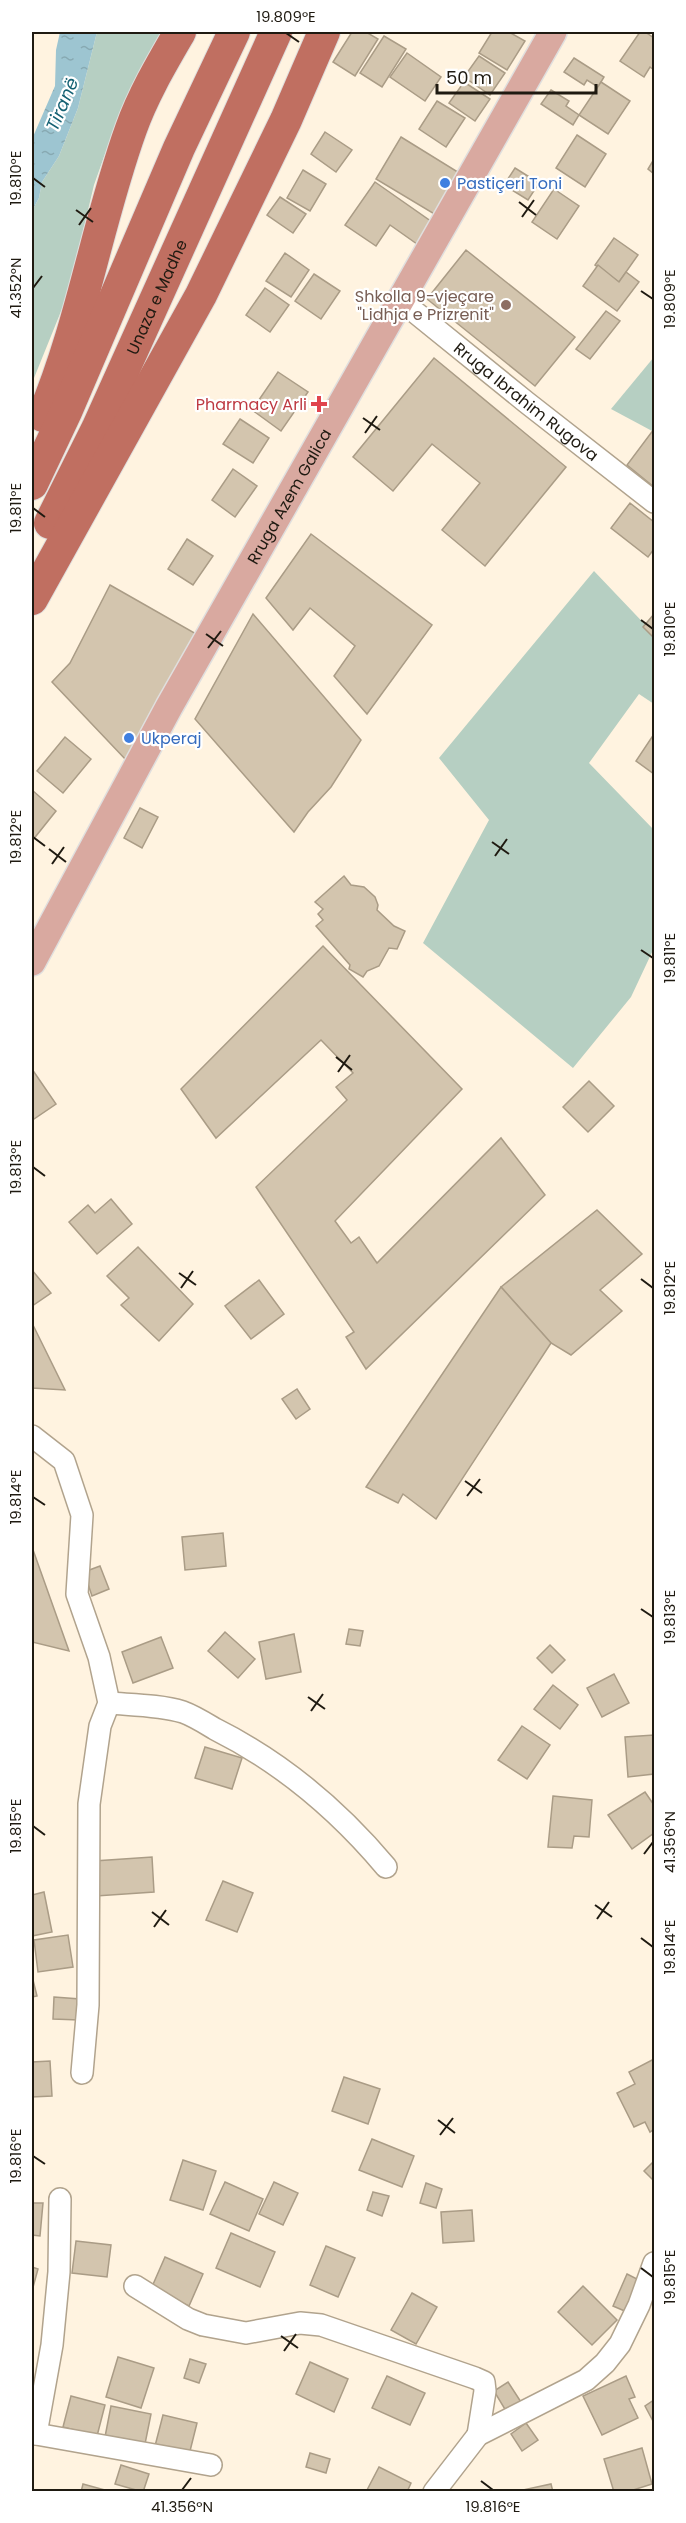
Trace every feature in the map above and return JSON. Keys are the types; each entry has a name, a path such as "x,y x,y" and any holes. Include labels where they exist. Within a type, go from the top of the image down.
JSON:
{"highway":[{"path":"32,442 50,400 76,319 105,209 131,127 143,98 180,32"},
{"path":"32,484 66,412 179,148 234,32"},
{"name":"Unaza e Madhe","path":"32,559 97,429 276,32"},
{"path":"32,599 201,295 286,120 324,32"}],"main road":[{"name":"Rruga Azem Galica","path":"32,962 169,707 553,32"}],"street":[{"name":"Rruga Ibrahim Rugova","path":"400,300 654,502"},
{"path":"32,1436 64,1461 82,1515 76,1594 99,1656 109,1703 100,1726 89,1804 88,2005 82,2073"},
{"path":"109,1703 146,1705 183,1712 238,1740 287,1772 338,1815 386,1867"},
{"path":"60,2199 59,2272 52,2345 34,2433 211,2465"},
{"path":"434,2492 478,2435 586,2380 605,2363 620,2344 653,2276"},
{"path":"135,2286 188,2319 203,2325 246,2333 300,2323 321,2325 475,2378 484,2382 485,2391 478,2435"}],"green space":[{"path":"97,32 162,32 117,120 94,185 68,294 32,383 32,211 39,198 42,182 59,156 78,108"},
{"path":"654,357 654,432 611,409"},
{"path":"594,571 654,634 654,704 639,694 589,763 654,830 654,948 631,997 573,1068 423,943 489,820 439,758"}],"water":[{"name":"Tiranë","path":"60,32 97,32 78,108 59,156 42,182 39,198 32,211 32,139 55,86 56,50"}],"building":[{"path":"352,32 366,32 378,39 355,76 333,62"},
{"path":"492,32 509,32 525,41 507,70 479,53"},
{"path":"640,32 645,32 654,38 654,70 650,67 644,77 620,61"},
{"path":"384,36 406,49 382,87 360,73"},
{"path":"407,53 441,77 425,101 390,77"},
{"path":"479,56 505,73 490,95 464,77"},
{"path":"574,58 604,77 598,87 587,80 584,85 564,72"},
{"path":"464,82 490,99 475,121 449,103"},
{"path":"601,82 630,101 608,134 579,115"},
{"path":"551,90 569,101 566,106 579,115 573,125 541,104"},
{"path":"437,101 465,118 446,147 419,129"},
{"path":"325,132 352,150 336,172 311,154"},
{"path":"577,135 606,154 585,187 556,168"},
{"path":"401,137 461,174 436,215 376,179"},
{"path":"654,159 654,174 648,169"},
{"path":"515,168 539,183 528,200 504,185"},
{"path":"303,170 326,184 310,211 287,198"},
{"path":"375,182 432,222 417,244 390,225 376,246 345,225"},
{"path":"554,189 579,206 557,239 532,222"},
{"path":"280,197 306,214 293,233 267,215"},
{"path":"614,238 638,255 619,282 595,265"},
{"path":"466,250 575,337 535,386 427,299"},
{"path":"285,253 309,270 291,297 266,281"},
{"path":"598,265 619,282 626,272 639,282 617,311 583,286"},
{"path":"314,274 340,291 321,319 295,301"},
{"path":"265,288 289,305 270,332 246,315"},
{"path":"606,311 620,321 590,359 576,349"},
{"path":"434,358 566,467 485,566 442,530 480,483 432,444 393,491 353,457"},
{"path":"278,372 308,392 281,431 252,410"},
{"path":"240,419 269,438 253,463 223,444"},
{"path":"654,429 654,487 627,465"},
{"path":"233,469 257,486 235,517 212,500"},
{"path":"630,503 654,522 654,549 648,557 611,528"},
{"path":"311,534 432,625 367,714 334,676 355,646 310,608 293,630 266,598"},
{"path":"187,539 213,556 193,585 168,569"},
{"path":"110,585 198,635 127,761 52,682 70,663"},
{"path":"253,614 361,740 331,787 308,812 294,832 195,719"},
{"path":"654,614 654,638 643,627"},
{"path":"654,734 654,774 636,761"},
{"path":"65,737 91,759 63,793 37,771"},
{"path":"32,790 56,811 32,841"},
{"path":"140,808 158,817 142,848 124,838"},
{"path":"344,876 351,885 364,887 375,897 377,910 394,926 405,931 397,949 389,948 379,966 367,971 363,977 349,969 350,965 316,926 323,920 318,914 323,909 315,902"},
{"path":"323,946 462,1089 335,1221 351,1243 359,1237 377,1263 501,1138 545,1195 366,1369 346,1337 354,1332 256,1187 347,1100 336,1087 353,1073 321,1040 216,1138 181,1089"},
{"path":"34,1072 56,1104 34,1119 32,1116 32,1073"},
{"path":"589,1081 614,1106 588,1132 563,1107"},
{"path":"111,1199 132,1224 97,1254 69,1222 88,1205 95,1213"},
{"path":"597,1210 642,1254 600,1290 622,1311 571,1355 551,1343 501,1287"},
{"path":"138,1247 193,1304 159,1341 121,1305 129,1298 107,1276"},
{"path":"32,1270 51,1293 32,1306"},
{"path":"259,1280 284,1314 251,1339 225,1306"},
{"path":"501,1287 551,1343 436,1519 403,1494 398,1503 366,1487"},
{"path":"32,1323 65,1390 32,1388"},
{"path":"297,1389 310,1409 296,1419 282,1399"},
{"path":"223,1533 226,1566 185,1570 182,1537"},
{"path":"32,1547 69,1651 32,1642"},
{"path":"100,1566 109,1589 92,1596 84,1572"},
{"path":"349,1629 363,1631 360,1646 346,1644"},
{"path":"225,1632 255,1659 238,1678 208,1651"},
{"path":"294,1634 301,1672 266,1679 259,1642"},
{"path":"161,1637 173,1668 133,1683 122,1652"},
{"path":"550,1645 565,1660 552,1673 537,1658"},
{"path":"614,1674 629,1703 602,1717 587,1688"},
{"path":"553,1685 578,1705 560,1729 534,1709"},
{"path":"522,1726 550,1745 527,1779 498,1760"},
{"path":"654,1735 654,1774 628,1777 625,1737"},
{"path":"205,1747 242,1758 232,1789 195,1778"},
{"path":"645,1792 654,1805 654,1833 632,1849 608,1815"},
{"path":"553,1796 592,1800 589,1837 574,1836 572,1848 548,1847"},
{"path":"152,1857 154,1892 96,1896 94,1861"},
{"path":"223,1881 253,1893 237,1932 206,1920"},
{"path":"44,1892 52,1932 32,1936 32,1895"},
{"path":"68,1935 73,1967 38,1972 34,1940"},
{"path":"32,1976 37,1996 32,1997"},
{"path":"54,1997 80,1999 79,2020 53,2019"},
{"path":"654,2059 654,2129 650,2132 645,2122 634,2127 617,2093 635,2084 629,2072"},
{"path":"50,2061 52,2096 32,2097 32,2062"},
{"path":"344,2077 380,2089 368,2124 332,2111"},
{"path":"372,2139 414,2156 402,2187 359,2170"},
{"path":"183,2160 216,2171 203,2210 170,2200"},
{"path":"654,2161 654,2181 644,2171"},
{"path":"225,2182 263,2199 249,2231 210,2214"},
{"path":"274,2182 298,2193 283,2225 259,2214"},
{"path":"426,2183 442,2189 436,2208 420,2203"},
{"path":"373,2192 389,2196 382,2216 367,2210"},
{"path":"32,2203 43,2203 40,2236 32,2235"},
{"path":"472,2210 474,2241 443,2243 441,2212"},
{"path":"231,2233 275,2252 260,2287 216,2268"},
{"path":"76,2241 111,2245 107,2277 72,2273"},
{"path":"326,2246 355,2258 338,2297 310,2285"},
{"path":"165,2257 203,2274 189,2306 151,2289"},
{"path":"32,2267 38,2269 32,2291"},
{"path":"627,2274 641,2281 627,2312 613,2306"},
{"path":"583,2286 617,2320 592,2345 558,2312"},
{"path":"412,2293 437,2307 416,2344 391,2330"},
{"path":"118,2357 154,2368 141,2408 106,2397"},
{"path":"190,2359 206,2364 199,2383 184,2378"},
{"path":"310,2362 348,2379 334,2412 296,2394"},
{"path":"387,2376 425,2393 410,2425 372,2408"},
{"path":"626,2376 635,2397 629,2399 638,2418 602,2435 583,2396"},
{"path":"508,2382 521,2402 506,2411 494,2391"},
{"path":"71,2396 105,2405 97,2436 63,2427"},
{"path":"654,2400 654,2423 645,2406"},
{"path":"111,2406 151,2414 144,2449 104,2442"},
{"path":"163,2415 197,2423 189,2455 155,2446"},
{"path":"526,2423 538,2440 522,2451 511,2434"},
{"path":"642,2448 652,2484 627,2492 614,2492 604,2459"},
{"path":"310,2453 330,2459 326,2473 306,2467"},
{"path":"121,2465 149,2474 143,2492 115,2484"},
{"path":"379,2467 411,2483 407,2492 366,2492"},
{"path":"83,2484 112,2492 81,2492"},
{"path":"551,2484 553,2492 518,2492 518,2491"}],"place":[{"name":"Pastiçeri Toni","path":"445,183"},
{"name":"Shkolla 9-vjeçare \"Lidhja e Prizrenit\"","path":"506,305"},
{"name":"Pharmacy Arli","path":"319,404"},
{"name":"Ukperaj","path":"129,738"}]}
